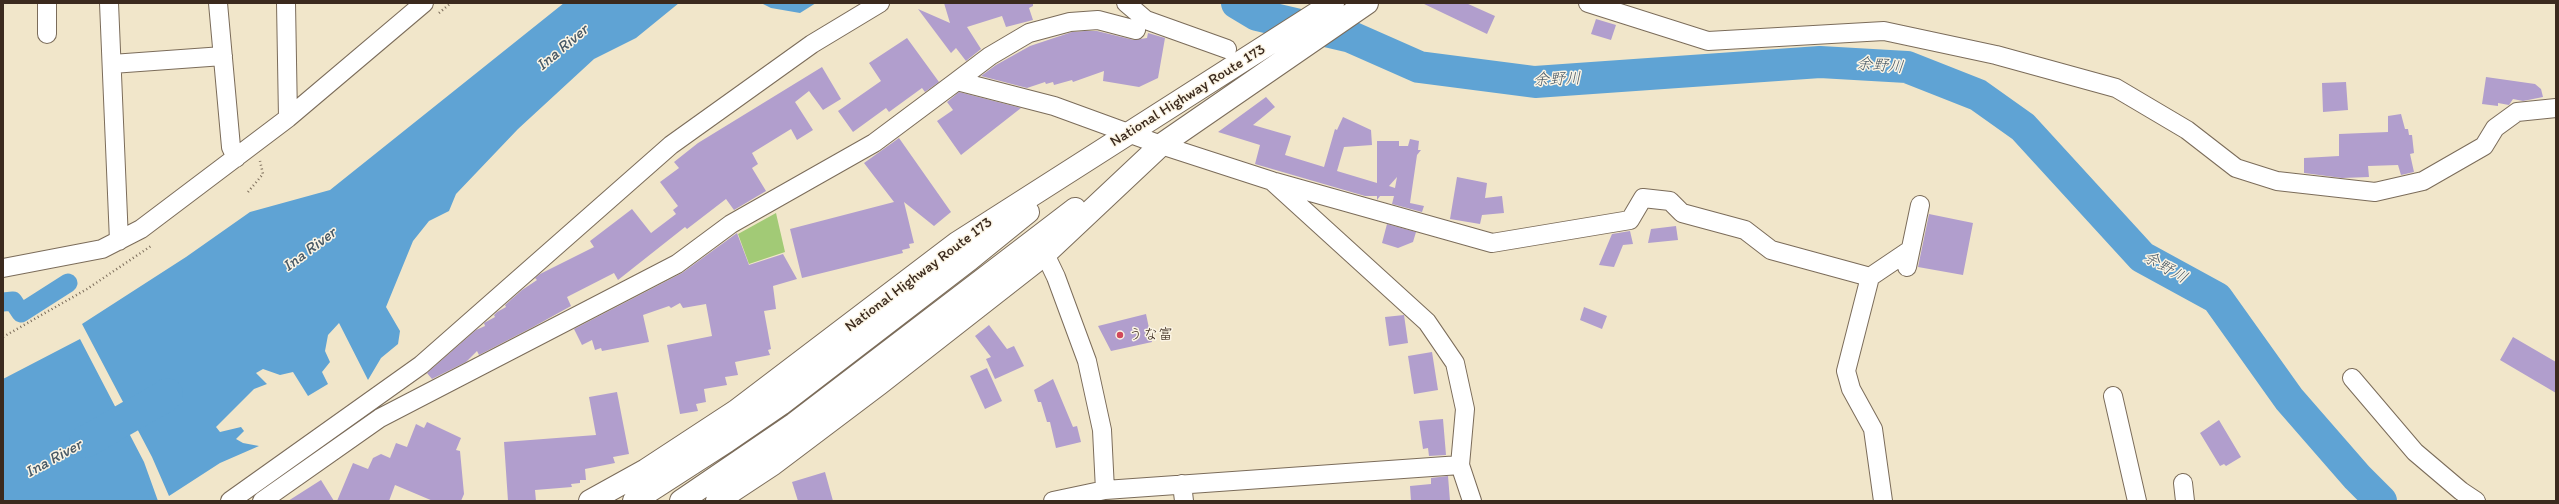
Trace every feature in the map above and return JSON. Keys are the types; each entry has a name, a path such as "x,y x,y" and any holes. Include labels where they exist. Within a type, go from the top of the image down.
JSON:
{"highway":[{"name":"National Highway Route 173","path":"590,501 646,470 736,411 957,243 1333,3"},
{"name":"National Highway Route 173","path":"718,501 773,464 873,389 1045,254 1161,145 1367,3"},
{"path":"634,501 728,441 833,365 970,259 1107,147"},
{"path":"681,501 788,428 1073,210 1145,160"}],"street":[{"path":"47,3 47,34"},
{"path":"109,3 119,241"},
{"path":"218,3 231,147 236,158"},
{"path":"286,3 288,118"},
{"path":"3,268 102,249 141,228 288,118 424,3"},
{"path":"230,501 421,365 671,145 812,44 880,3"},
{"path":"1126,3 1146,20 1227,50"},
{"path":"1588,3 1708,41 1884,32 1996,55 2116,88 2187,130 2236,168 2277,181 2367,192 2375,192 2423,180 2484,146 2495,128 2517,112 2556,108"},
{"path":"262,501 380,418 677,264 731,224 874,143 990,56 1029,33 1070,22 1098,20 1136,30"},
{"path":"112,64 223,56"},
{"path":"957,81 1054,106 1128,134 1272,181 1492,243 1630,220 1643,198 1670,201 1682,213 1745,230 1771,250 1870,277 1909,258 1920,205"},
{"path":"1272,181 1427,322 1455,363 1466,409 1460,465 1472,501"},
{"path":"1045,254 1056,276 1087,361 1102,430 1105,490"},
{"path":"1870,277 1846,372 1851,389 1872,429 1883,501"},
{"path":"2352,378 2415,452 2460,491 2476,501"},
{"path":"2113,396 2137,501"},
{"path":"1053,501 1105,490 1183,493 1460,465"},
{"path":"2183,483 2185,501"}],"path":[{"path":"248,192 263,174 262,162"}],"green space":[{"path":"776,213 785,252 749,264 738,234"}],"water":[{"path":"564,3 679,3 636,38 594,59 518,129 456,194 449,211 429,221 413,241 386,307 400,331 398,344 381,358 368,380 339,323 328,335 325,351 330,362 322,372 328,384 308,396 293,372 280,375 263,369 256,373 267,384 254,389 216,427 220,432 241,427 244,431 236,439 243,443 259,446 220,463 169,496 152,457 82,324 186,257 250,212 330,190"},
{"path":"761,3 816,3 800,13 771,8"},
{"path":"80,339 144,462 158,501 3,501 3,379"}],"building":[{"path":"944,3 1033,3 1033,6 1029,8 1033,20 1006,27 1002,16 967,27 981,49 966,61 956,48 951,53 918,9 950,23"},
{"path":"1422,3 1466,3 1495,16 1487,34"},
{"path":"1596,19 1616,25 1611,40 1591,34"},
{"path":"1097,31 1134,40 1147,38 1148,33 1165,38 1158,78 1139,87 1103,81 1104,71 1073,82 1072,80 1054,85 1053,82 1046,84 1045,82 1027,88 981,76 996,65 1030,46 1072,32"},
{"path":"907,38 939,82 925,92 922,88 889,112 886,108 853,132 838,111 881,81 869,63"},
{"path":"822,67 841,99 823,110 809,91 795,102 813,130 797,140 791,129 752,153 758,164 752,168 766,191 734,210 726,199 687,229 685,227 618,280 614,273 567,297 571,306 533,327 479,355 477,351 466,362 432,379 427,373 476,330 485,326 484,323 495,317 494,315 497,312 506,307 505,305 522,290 537,280 535,278 540,274 594,247 590,241 632,209 651,233 676,214 673,210 678,206 660,182 679,168 674,162 698,143"},
{"path":"2486,77 2535,84 2541,89 2543,97 2523,101 2513,99 2509,105 2498,103 2498,106 2482,104"},
{"path":"2346,82 2348,110 2323,112 2322,83"},
{"path":"959,92 1021,108 961,155 937,121 953,110 947,102"},
{"path":"1266,97 1275,107 1253,125 1291,136 1285,155 1324,167 1335,129 1337,130 1343,117 1371,130 1372,145 1344,147 1337,171 1377,183 1377,141 1399,141 1399,146 1408,146 1410,139 1419,141 1418,150 1421,150 1417,155 1410,203 1424,206 1422,212 1392,204 1394,196 1380,196 1377,200 1377,196 1365,196 1255,164 1260,145 1218,132","holes":["1397,177 1395,188 1389,186"]},
{"path":"2401,114 2405,129 2408,129 2409,135 2412,135 2414,153 2410,154 2414,172 2401,175 2398,165 2368,166 2369,177 2342,178 2304,173 2304,158 2339,156 2339,134 2388,132 2388,116"},
{"path":"899,138 951,212 934,226 904,202 914,243 909,244 910,248 902,250 903,253 802,278 790,229 894,202 864,163"},
{"path":"1457,177 1487,183 1485,198 1502,196 1504,213 1482,215 1480,224 1450,219"},
{"path":"1929,214 1973,223 1963,275 1918,267"},
{"path":"1387,224 1416,232 1413,242 1398,248 1382,243"},
{"path":"1676,226 1678,240 1648,243 1651,229"},
{"path":"1630,231 1633,244 1623,245 1614,267 1599,265 1612,234"},
{"path":"737,233 749,265 783,254 797,279 773,286 776,309 764,311 771,349 768,350 770,355 735,362 738,375 725,377 727,385 704,389 706,402 696,404 698,411 680,414 667,345 712,336 706,304 683,308 680,303 671,308 669,306 643,315 649,342 602,351 601,348 595,350 592,340 582,345 574,329 682,273"},
{"path":"1584,307 1607,316 1602,329 1580,320"},
{"name":"うな富","path":"1146,314 1152,342 1111,351 1098,326"},
{"path":"1404,315 1408,343 1389,346 1385,317"},
{"path":"989,325 1007,349 1014,346 1024,366 995,379 986,359 991,357 975,336"},
{"path":"2513,337 2556,362 2556,393 2500,360"},
{"path":"1432,352 1438,390 1414,394 1408,356"},
{"path":"987,368 1002,401 985,409 970,376"},
{"path":"1053,379 1073,427 1077,426 1081,442 1056,448 1050,422 1047,422 1041,402 1038,402 1034,390"},
{"path":"617,392 629,454 613,457 615,463 585,469 586,480 580,480 580,483 571,484 572,487 535,490 536,501 508,501 504,442 596,435 589,397"},
{"path":"1443,419 1446,455 1429,456 1428,448 1423,449 1419,421"},
{"path":"2219,420 2241,457 2226,466 2224,464 2220,466 2200,433"},
{"path":"427,422 461,438 456,450 460,451 464,494 461,501 433,501 395,485 389,501 337,501 353,463 368,469 373,458 381,454 390,458 396,443 407,447 416,424 424,428"},
{"path":"825,472 833,501 798,501 792,482"},
{"path":"1448,476 1450,501 1411,501 1410,486 1431,484 1431,478"},
{"path":"321,480 334,501 288,501"}],"waterway":[{"name":"余野川","path":"1237,3 1257,15 1351,37 1419,67 1535,82 1820,62 1907,67 1978,95 2023,127 2142,257 2217,298 2289,399 2357,477 2381,501"},
{"path":"3,302 13,301 21,313 68,283"},
{"name":"Ina River","path":"85,442 167,394"}],"place":[{"name":"うな富","path":"1120,335"}]}
